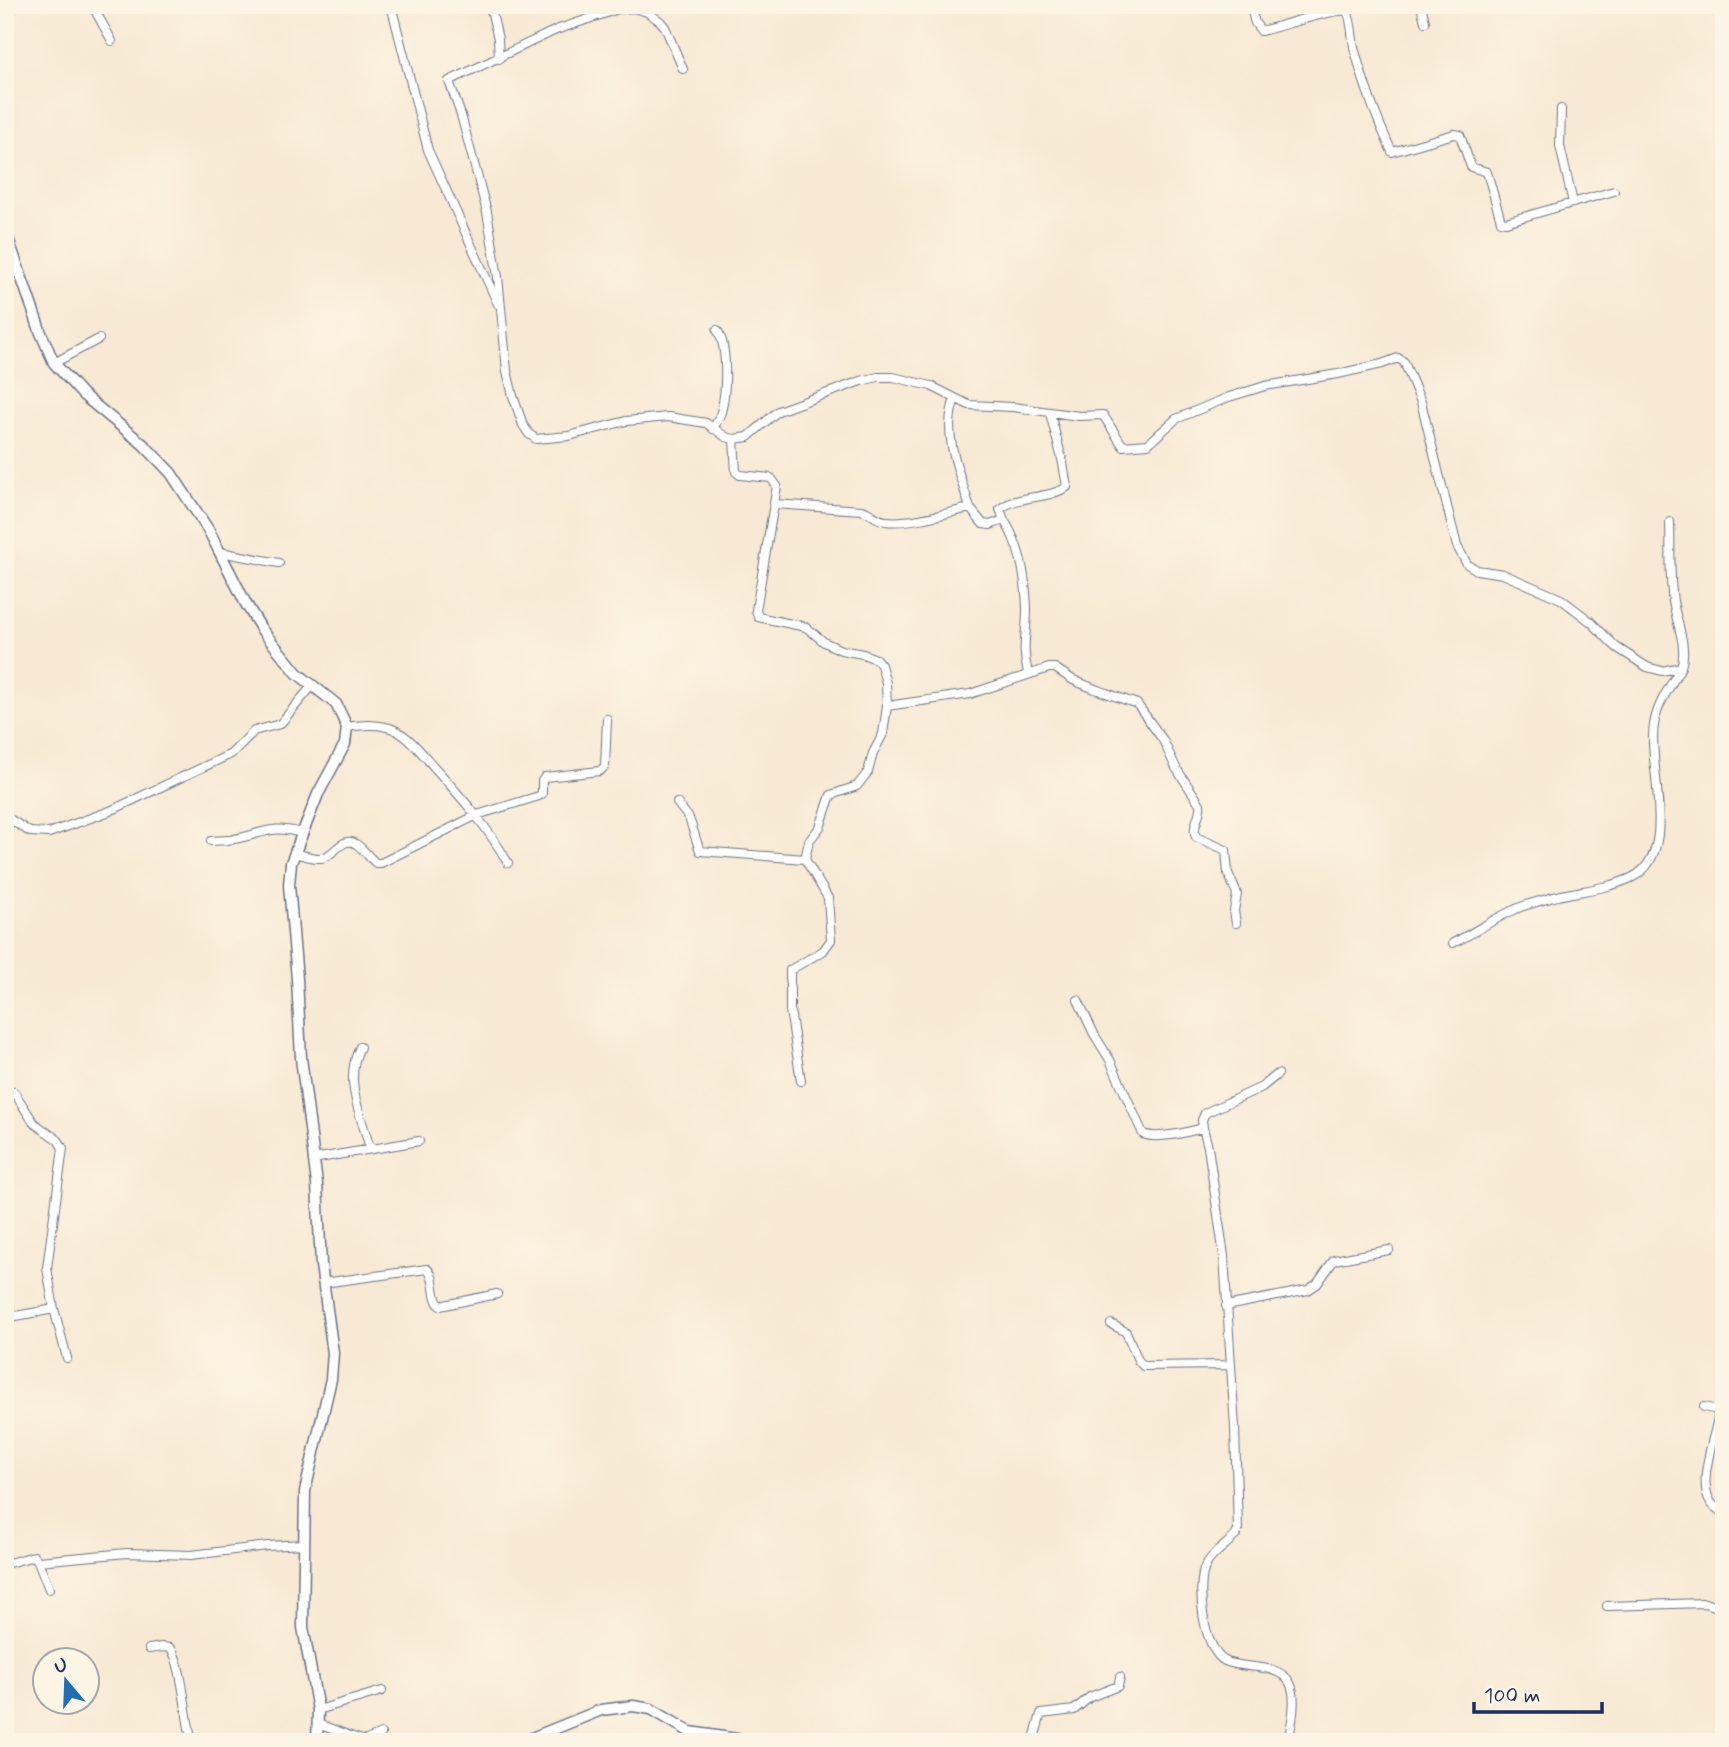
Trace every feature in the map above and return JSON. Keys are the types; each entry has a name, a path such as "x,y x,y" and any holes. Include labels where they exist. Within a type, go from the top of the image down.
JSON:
{"street":[{"path":"92,5 112,41"},
{"path":"391,5 428,150 503,313"},
{"path":"491,5 499,59"},
{"path":"1250,5 1255,23 1261,31 1322,15 1348,12 1358,62 1392,152 1454,134 1461,135 1471,167 1487,172 1501,220 1506,222 1614,191"},
{"path":"1421,5 1425,22"},
{"path":"683,69 665,27 647,12 634,8 618,9 556,30 452,80 449,85 461,114 483,196 495,258 503,313 507,371 513,396 523,425 536,439 569,436 626,421 668,417 706,423 726,438 748,438 778,411 878,377 893,377 931,386 969,405 1013,407 1079,416 1103,415 1123,446 1148,444 1176,419 1229,397 1265,386 1338,374 1402,359 1421,402 1457,546 1467,564 1477,570 1503,574 1561,599 1590,621 1623,652 1647,667 1662,671 1681,667"},
{"path":"1561,109 1560,146 1573,203"},
{"path":"5,230 54,363 76,388 144,444 172,473 220,552 262,630 284,659 336,704 347,727 345,744 324,780 294,853 289,885 298,978 301,1058 320,1212 319,1249 333,1366 306,1484 303,1627 318,1710 317,1742"},
{"path":"713,429 722,411 723,399 724,343 717,330"},
{"path":"54,363 99,339"},
{"path":"955,399 950,421 952,447 970,508 983,524 990,525 1004,520"},
{"path":"1028,673 1023,655 1027,608 1021,558 1000,509 1008,503 1053,494 1067,487 1050,413"},
{"path":"734,439 736,472 740,475 774,480 777,491 756,611 758,617 806,627 824,642 841,650 876,659 881,665 886,683 887,706 883,734 873,753 868,772 857,786 831,794 820,827 809,841 805,859 828,898 831,940 823,951 790,970 788,975 790,1010 801,1081"},
{"path":"775,503 861,510 884,521 970,508"},
{"path":"1453,943 1516,909 1554,897 1591,891 1635,876 1646,867 1654,852 1659,814 1653,758 1654,722 1660,702 1681,667 1683,651 1673,599 1670,522"},
{"path":"220,552 279,563"},
{"path":"887,706 970,694 1018,680 1028,673 1055,668 1073,680 1119,696 1141,708 1163,740 1175,768 1200,804 1201,810 1194,831 1196,837 1226,850 1228,873 1237,894 1234,911 1236,923"},
{"path":"5,816 30,832 49,833 110,811 230,754 254,731 281,724 313,686"},
{"path":"294,853 319,859 350,842 356,844 376,863 381,863 477,815 542,794 542,781 545,777 604,769 607,719"},
{"path":"347,727 378,725 396,731 416,747 477,815 495,839 508,863"},
{"path":"677,803 689,818 700,851 805,859"},
{"path":"211,841 235,839 268,829 286,828 302,832"},
{"path":"1078,1000 1110,1060 1143,1134 1154,1136 1203,1128"},
{"path":"360,1047 354,1059 352,1084 370,1148"},
{"path":"1278,1074 1262,1087 1205,1113 1202,1120 1224,1256 1235,1428 1238,1530 1205,1567 1201,1586 1211,1647 1217,1657 1228,1663 1280,1674 1289,1680 1293,1694 1288,1742"},
{"path":"14,1092 34,1123 58,1140 63,1148 47,1268 67,1358"},
{"path":"313,1159 419,1141"},
{"path":"1226,1306 1308,1290 1317,1284 1334,1260 1389,1250"},
{"path":"323,1283 427,1269 432,1273 436,1301 440,1306 497,1294"},
{"path":"5,1318 54,1309"},
{"path":"1111,1324 1126,1332 1143,1366 1231,1365"},
{"path":"1704,1407 1720,1413 1710,1452 1705,1492 1712,1506 1724,1512"},
{"path":"38,1562 127,1553 191,1555 304,1544"},
{"path":"5,1564 34,1556 49,1589"},
{"path":"1607,1606 1705,1603 1724,1609"},
{"path":"149,1649 170,1648 178,1659 186,1720 192,1742"},
{"path":"1033,1742 1041,1714 1074,1710 1090,1697 1118,1686 1120,1677"},
{"path":"318,1710 382,1691"},
{"path":"522,1742 601,1710 633,1706 651,1709 690,1732 756,1742"},
{"path":"318,1724 364,1741 380,1734"}]}
